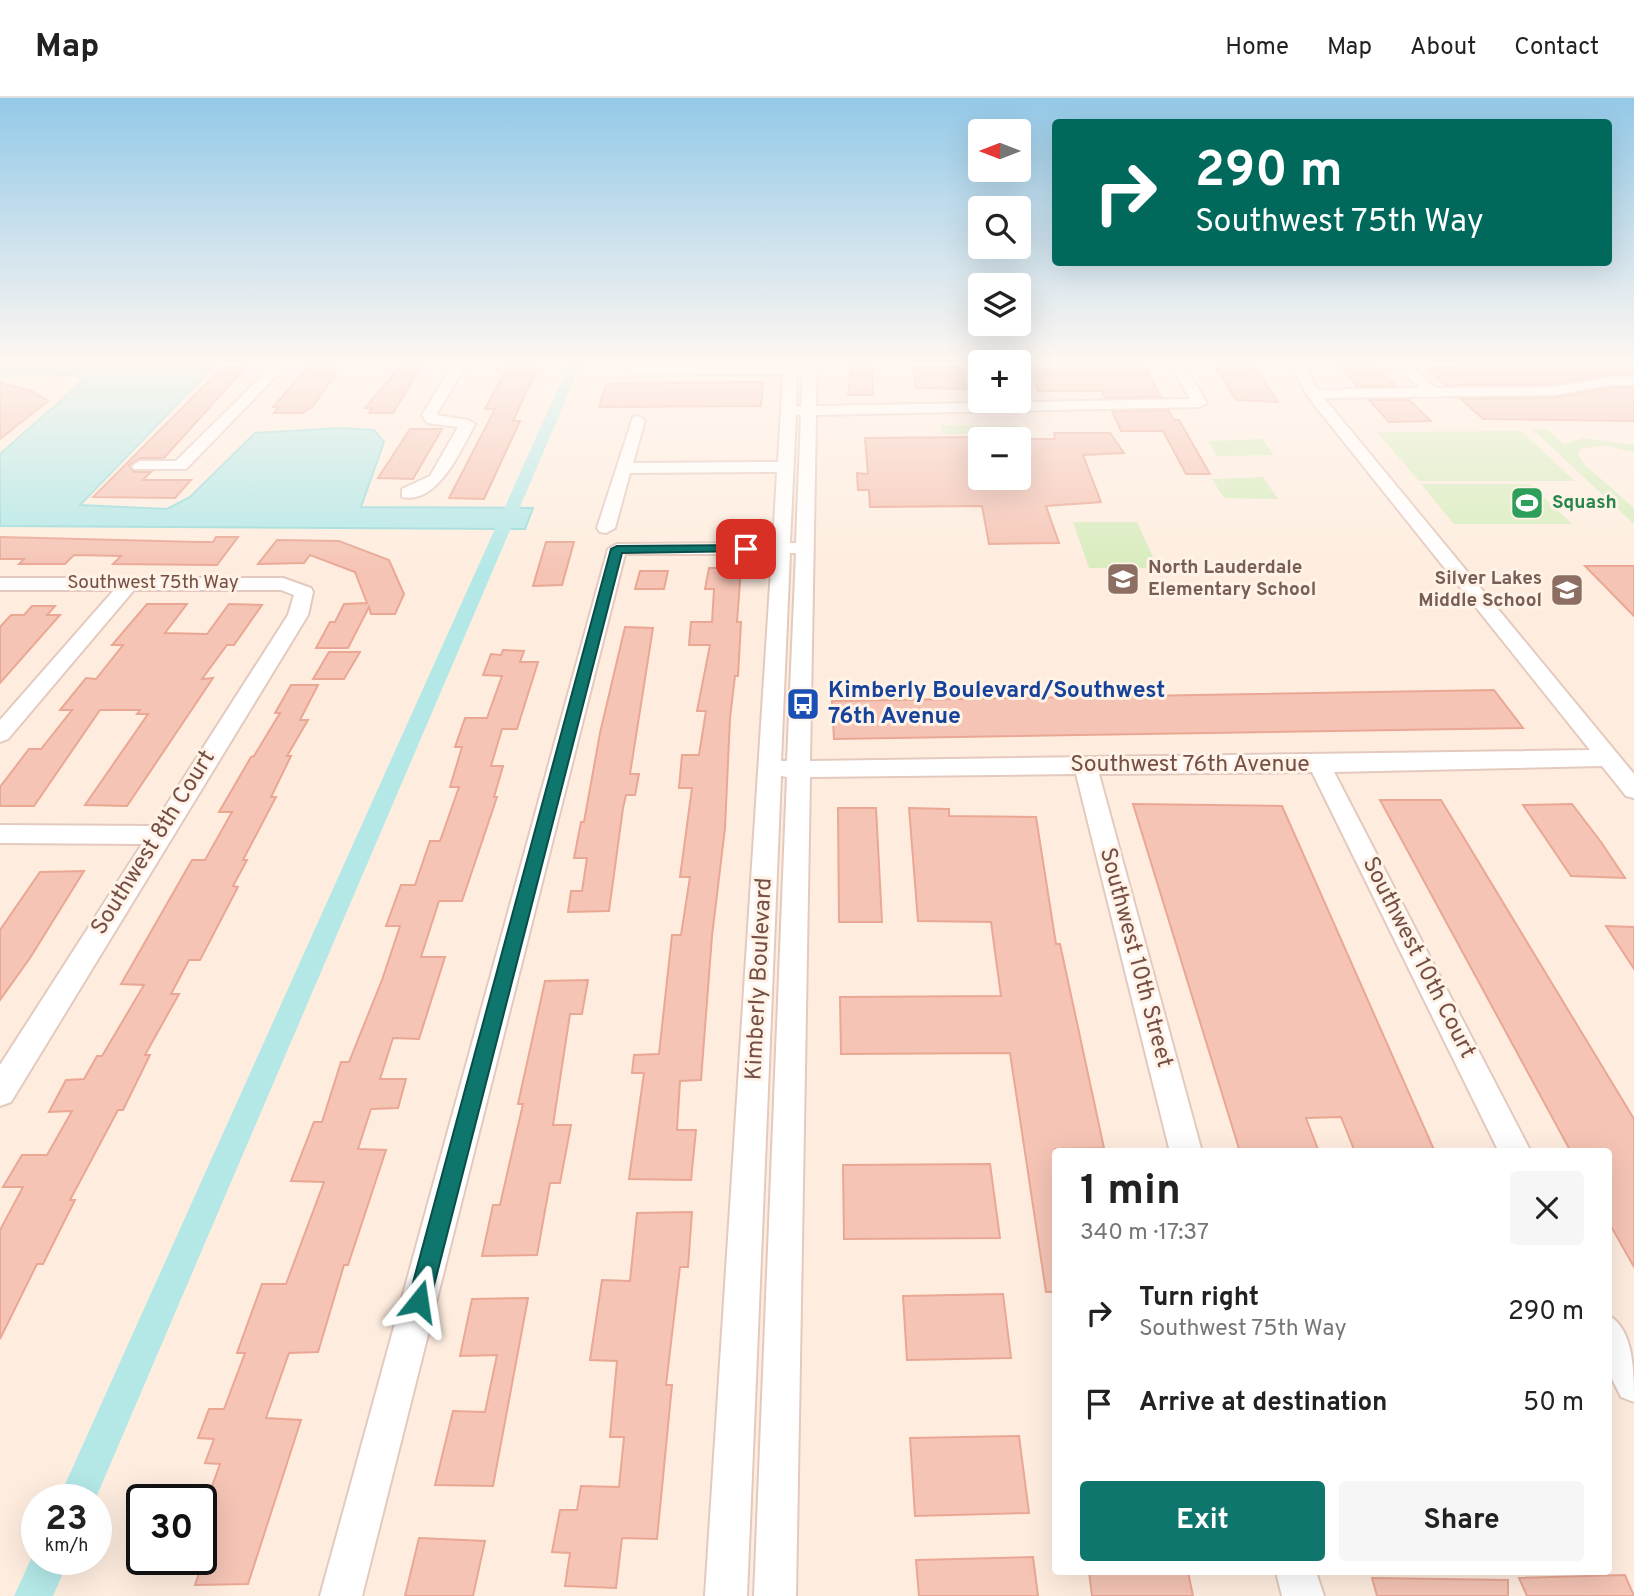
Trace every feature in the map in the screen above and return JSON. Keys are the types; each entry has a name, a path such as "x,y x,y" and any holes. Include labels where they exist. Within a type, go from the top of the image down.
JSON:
{"street":[{"path":"140,466 180,466 212,432"},
{"path":"408,493 436,479 463,432"},
{"path":"341,1596 612,539 624,468 635,432"},
{"name":"Kimberly Boulevard","path":"726,1596 785,769 802,673 786,467 788,432"},
{"name":"Kimberly Boulevard","path":"775,1596 785,769 779,593 793,548 807,432"},
{"path":"1344,432 1634,790"},
{"path":"624,468 786,467"},
{"path":"612,539 793,548"},
{"path":"0,734 130,583"},
{"name":"Southwest 75th Way","path":"0,584 283,584 304,592"},
{"name":"Southwest 8th Court","path":"0,1092 158,835 298,615 304,592"},
{"path":"779,593 787,605 786,657 790,664 802,673"},
{"name":"Southwest 76th Avenue","path":"785,769 1320,764 1608,758"},
{"name":"Southwest 10th Court","path":"1320,764 1514,1148"},
{"name":"Southwest 10th Street","path":"1084,765 1185,1148"},
{"path":"0,834 158,835"},
{"path":"1612,1341 1634,1384"},
{"path":"1297,1575 1303,1596"}],"green space":[{"path":"943,432 968,432 943,434"},
{"path":"1377,432 1522,432 1575,481 1419,481"},
{"path":"1535,432 1550,432 1564,444 1583,438 1634,445 1634,452 1603,445 1581,449 1578,454 1584,464 1634,508 1634,524"},
{"path":"1263,439 1274,455 1217,456 1208,441"},
{"path":"1263,477 1278,499 1224,498 1212,479"},
{"path":"1421,484 1530,484 1572,524 1454,524"},
{"path":"1073,522 1137,522 1158,568 1089,568"}],"water":[{"path":"25,432 151,432 80,505 167,509 190,497 255,433 376,432 384,442 361,507 533,508 525,529 0,526 0,454"}],"building":[{"path":"0,432 9,432 0,439"},
{"path":"158,432 188,432 164,458 140,458 129,465 134,472 151,472 143,480 191,480 175,498 93,497"},
{"path":"408,432 440,432 413,479 378,478"},
{"path":"483,432 515,432 484,499 449,498"},
{"path":"1163,432 1186,432 1210,474 1186,474"},
{"path":"1054,433 1110,433 1124,453 1083,455 1101,502 1046,506 1059,543 989,544 982,506 870,507 869,490 858,490 857,473 868,474 865,438 968,437 968,490 1031,490 1031,439 1055,439"},
{"path":"0,537 213,542 216,537 238,537 217,565 113,564 121,556 74,555 65,564 19,564 24,559 0,559"},
{"path":"277,540 339,541 389,560 404,594 395,614 371,614 369,607 348,648 316,648 330,622 335,622 344,604 367,603 355,572 310,555 304,563 258,564"},
{"path":"546,542 574,542 562,585 533,586"},
{"name":"Silver Lakes Middle School","path":"1585,566 1634,566 1634,616"},
{"path":"709,568 741,568 737,622 741,622 738,676 735,676 730,718 725,828 712,936 701,1080 680,1081 677,1130 696,1130 691,1180 629,1179 644,1073 632,1073 634,1055 659,1054 672,935 681,935 690,877 680,877 692,788 679,788 682,755 699,755 706,711 697,711 710,645 689,645 691,622 712,622 714,589 705,589"},
{"path":"640,571 668,571 664,589 635,589"},
{"path":"147,604 187,604 165,633 207,634 229,604 262,605 234,645 227,645 202,679 213,678 127,806 85,805 148,714 137,714 140,710 100,710 34,806 0,806 0,787 29,749 41,749 72,710 60,710 86,678 96,679 123,645 112,645"},
{"path":"32,606 55,606 47,615 60,615 0,683 0,627 11,615 24,615"},
{"path":"625,627 653,628 630,774 639,774 635,795 626,795 623,808 609,911 568,912 571,891 582,891 587,858 574,858"},
{"path":"503,650 524,651 520,662 538,662 517,729 502,729 491,766 503,766 494,797 497,797 462,901 439,901 421,957 445,957 419,1039 393,1038 380,1079 406,1079 398,1108 371,1109 358,1149 386,1150 348,1265 344,1265 318,1352 289,1353 266,1418 301,1420 248,1584 195,1585 198,1575 217,1575 217,1484 213,1484 220,1464 205,1463 214,1439 198,1438 209,1409 224,1409 245,1353 237,1353 262,1284 286,1284 324,1182 291,1181 314,1122 322,1122 341,1062 349,1062 382,980 400,926 386,926 401,885 415,885 430,841 440,841 459,787 450,787 462,747 455,747 465,718 487,718 502,676 483,675 491,654 501,655"},
{"path":"329,652 360,652 344,679 313,679"},
{"path":"291,685 318,685 300,720 308,720 287,756 291,756 271,797 276,797 243,860 247,860 233,886 238,887 200,960 189,960 171,994 179,994 145,1055 150,1055 123,1110 118,1110 70,1200 75,1200 43,1264 37,1264 0,1339 0,1230 23,1187 3,1187 22,1155 47,1155 72,1111 49,1112 66,1080 84,1079 97,1056 102,1056 144,985 121,984 192,860 205,860 232,812 219,812 280,713 275,713"},
{"path":"1494,690 1523,728 834,739 832,701"},
{"path":"1380,800 1441,800 1634,1119 1634,1267 1612,1228 1612,1148 1569,1148"},
{"path":"1133,804 1282,806 1433,1148 1353,1148 1341,1117 1306,1118 1317,1148 1239,1148"},
{"path":"1572,804 1625,878 1571,876 1523,805"},
{"path":"838,808 876,808 882,922 839,922"},
{"path":"909,808 949,809 949,816 1036,817 1056,944 1060,944 1104,1148 1052,1148 1052,1292 1046,1292 1010,1053 841,1054 840,997 1001,996 991,922 918,921"},
{"path":"84,871 30,958 0,1000 0,930 40,872"},
{"path":"1606,926 1634,927 1634,969"},
{"path":"588,980 582,1014 570,1014 553,1125 571,1125 560,1183 550,1183 537,1255 482,1256 493,1205 500,1205 523,1104 518,1104 545,981"},
{"path":"990,1164 1000,1238 844,1239 843,1165"},
{"path":"692,1212 688,1267 680,1267 666,1385 672,1385 657,1539 622,1538 616,1588 565,1586 570,1553 552,1552 560,1510 577,1510 581,1486 619,1487 624,1437 610,1437 617,1361 590,1360 602,1280 630,1281 637,1213"},
{"path":"1003,1294 1011,1358 907,1360 903,1296"},
{"path":"528,1298 493,1486 435,1485 453,1411 485,1412 497,1355 460,1356 472,1299"},
{"path":"1019,1436 1029,1513 915,1516 910,1438"},
{"path":"419,1538 485,1541 473,1596 405,1596"},
{"path":"1033,1557 1038,1596 919,1596 916,1560"},
{"path":"1089,1575 1189,1575 1193,1596 1092,1596"},
{"path":"1625,1575 1634,1596 1527,1596 1519,1578"},
{"path":"1372,1578 1508,1580 1508,1596 1377,1596"}],"waterway":[{"path":"83,1484 545,432"},
{"path":"33,1596 43,1575"}],"place":[{"name":"Squash","path":"1527,503"},
{"name":"North Lauderdale Elementary School","path":"1123,579"},
{"name":"Silver Lakes Middle School","path":"1567,590"},
{"name":"Kimberly Boulevard/Southwest 76th Avenue","path":"803,704"}],"route":[{"path":"419,1301 617,549 746,549"}]}
